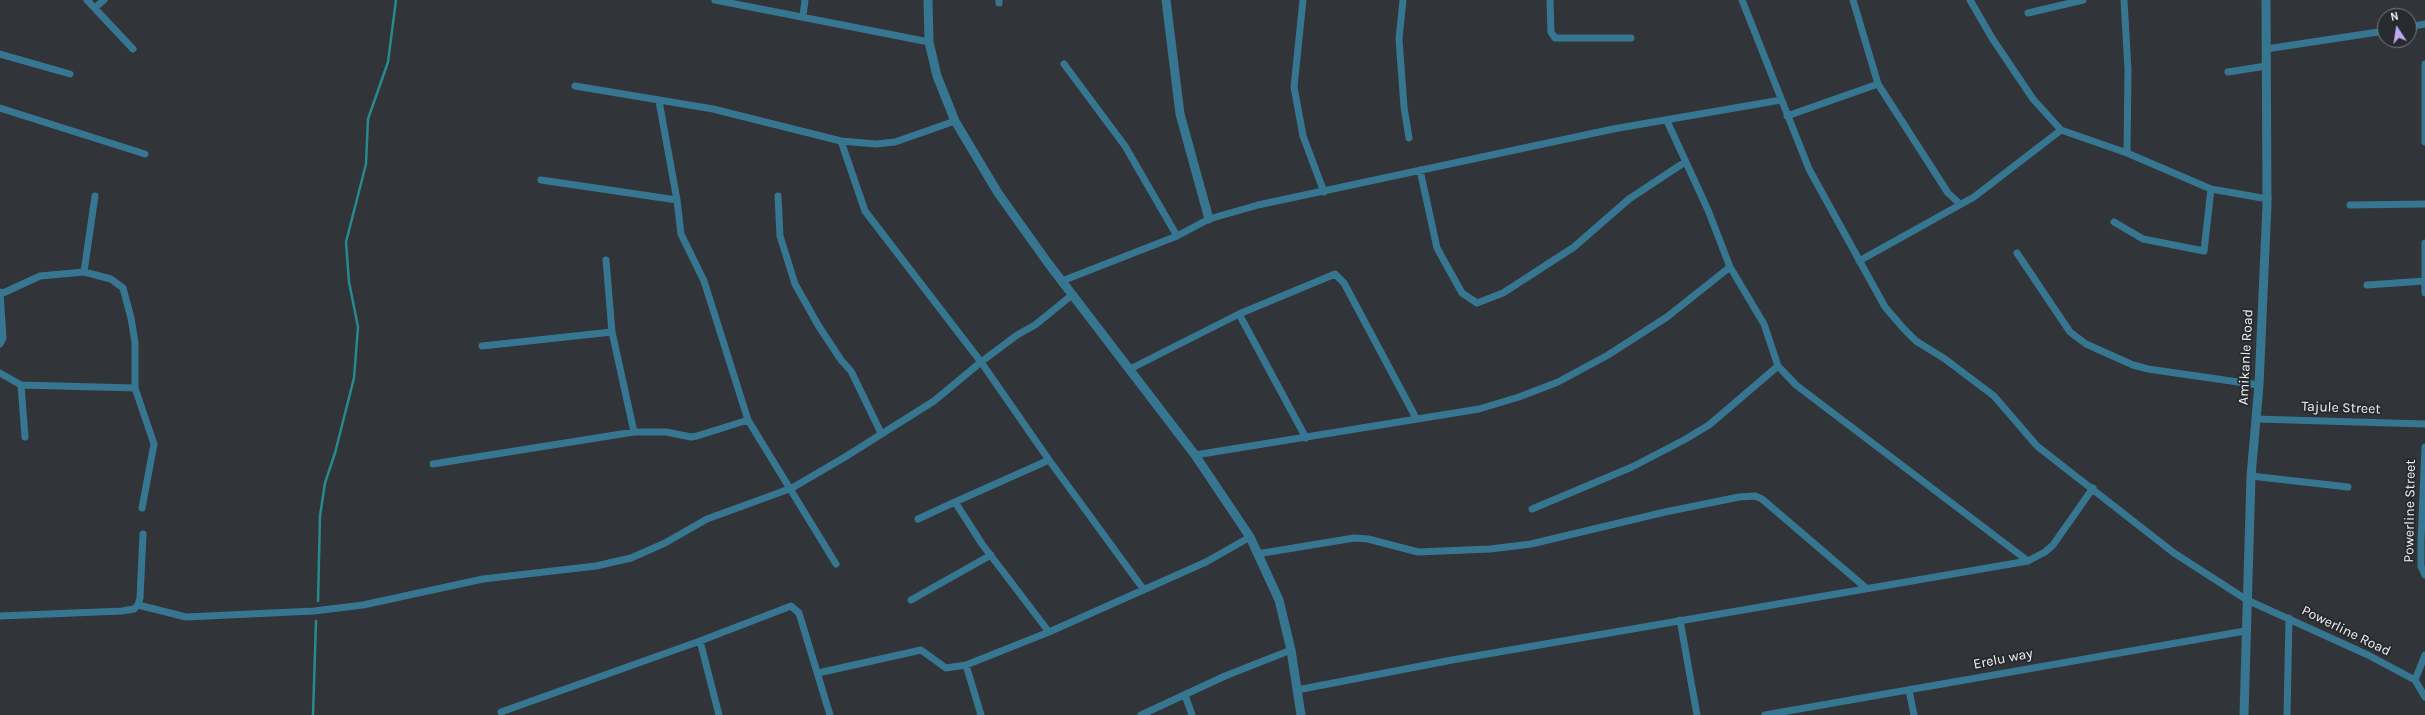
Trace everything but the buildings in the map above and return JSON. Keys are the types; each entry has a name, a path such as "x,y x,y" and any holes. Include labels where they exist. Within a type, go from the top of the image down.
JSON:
{"street":[{"path":"87,0 133,49"},
{"path":"95,8 104,0"},
{"path":"715,0 803,16 929,42"},
{"path":"803,16 805,0"},
{"path":"928,0 929,42 937,76 954,121 998,194 1072,295 1130,368 1195,455 1250,537 1279,600 1291,650 1301,715"},
{"path":"1166,0 1180,114 1209,219"},
{"path":"1303,0 1294,87 1303,136 1324,192"},
{"path":"1403,0 1400,46 1404,107 1409,138"},
{"path":"1550,0 1551,32 1555,38 1631,38"},
{"name":"Powerline Road","path":"1742,0 1809,170 1885,307 1904,329 1916,341 1945,359 1994,396 2037,446 2093,488 2174,554 2247,600 2368,654 2415,680"},
{"path":"1853,0 1878,84 1948,193 1960,204"},
{"path":"1970,0 1992,38 2033,99 2061,130 2127,153 2211,189 2268,198"},
{"path":"2028,13 2083,0"},
{"path":"2124,0 2128,70 2127,153"},
{"name":"Amikanle Road","path":"2244,715 2245,630 2251,476 2259,385 2268,198 2266,0"},
{"path":"2266,49 2377,32"},
{"path":"0,54 70,74"},
{"path":"1064,64 1125,146 1177,236"},
{"path":"2425,64 2425,142"},
{"path":"2228,72 2266,66"},
{"path":"1787,116 1878,84"},
{"path":"575,86 713,109 841,140 876,144 895,142 954,121"},
{"path":"1062,281 1177,236 1209,219 1258,205 1613,129 1667,121 1781,100"},
{"path":"659,101 677,200 681,234 704,281 748,420 792,488 836,564"},
{"path":"0,108 145,154"},
{"path":"1667,121 1708,210 1730,267 1764,324 1778,366 1796,385 2028,561"},
{"path":"1859,261 1974,197 2061,130"},
{"path":"841,140 865,211 981,362 1049,460 1144,590"},
{"path":"1420,170 1437,248 1462,293 1477,303 1503,293 1574,247 1629,199 1685,162"},
{"path":"541,180 677,200"},
{"path":"2114,222 2143,240 2204,251 2211,189"},
{"path":"84,272 95,196"},
{"path":"778,196 780,236 795,284 818,325 841,360 852,371 881,433"},
{"path":"2350,205 2425,204"},
{"path":"2425,243 2425,293"},
{"path":"2017,253 2070,332 2086,344 2148,369 2259,385"},
{"path":"606,260 612,332 634,432"},
{"path":"1195,455 1306,438 1416,418 1480,409 1519,397 1558,382 1608,356 1667,317 1730,267"},
{"path":"0,344 3,338 1,293 40,276 84,272 112,279 123,288 131,318 135,342 135,388 154,444 142,508"},
{"path":"1130,368 1239,314 1326,277 1338,275 1344,283 1416,418"},
{"path":"2367,285 2424,281"},
{"path":"0,616 128,611 138,606 186,617 314,611 363,605 483,579 614,563 646,552 707,519 792,488 934,401 981,362 1035,325 1072,295"},
{"path":"1239,314 1306,438"},
{"path":"482,346 612,332"},
{"path":"1532,509 1632,467 1684,440 1709,425 1778,366"},
{"path":"0,372 21,385 135,388"},
{"path":"21,385 26,437"},
{"name":"Tajule Street","path":"2256,419 2425,424"},
{"path":"433,464 634,432 666,432 691,437 748,420"},
{"name":"Powerline Street","path":"2425,447 2421,541 2421,566 2425,574"},
{"path":"918,519 1049,460"},
{"path":"2251,476 2348,488"},
{"path":"1297,690 1444,661 2028,561 2045,552 2054,545 2093,488"},
{"path":"1257,554 1354,538 1368,539 1418,552 1517,546 1665,512 1739,497 1755,496 1762,499 1866,588"},
{"path":"954,502 991,555 1049,632"},
{"path":"138,606 143,534"},
{"path":"818,673 921,650 946,668 966,665 1049,632 1144,590 1206,562 1250,537"},
{"path":"911,600 991,555"},
{"path":"502,712 700,641 791,606 799,613 830,715"},
{"path":"2287,715 2288,618"},
{"path":"1680,620 1697,715"},
{"name":"Erelu way","path":"1765,715 2245,630"},
{"path":"700,641 719,715"},
{"path":"1140,715 1291,650"},
{"path":"2425,655 2415,680 2425,697"},
{"path":"966,665 981,715"},
{"path":"1909,690 1914,715"},
{"path":"1185,695 1192,715"}],"waterway":[{"path":"318,601 320,516 325,483 335,453 354,378 358,327 349,282 346,242 366,164 368,119 388,62 396,0"},
{"path":"313,715 316,621"}]}
